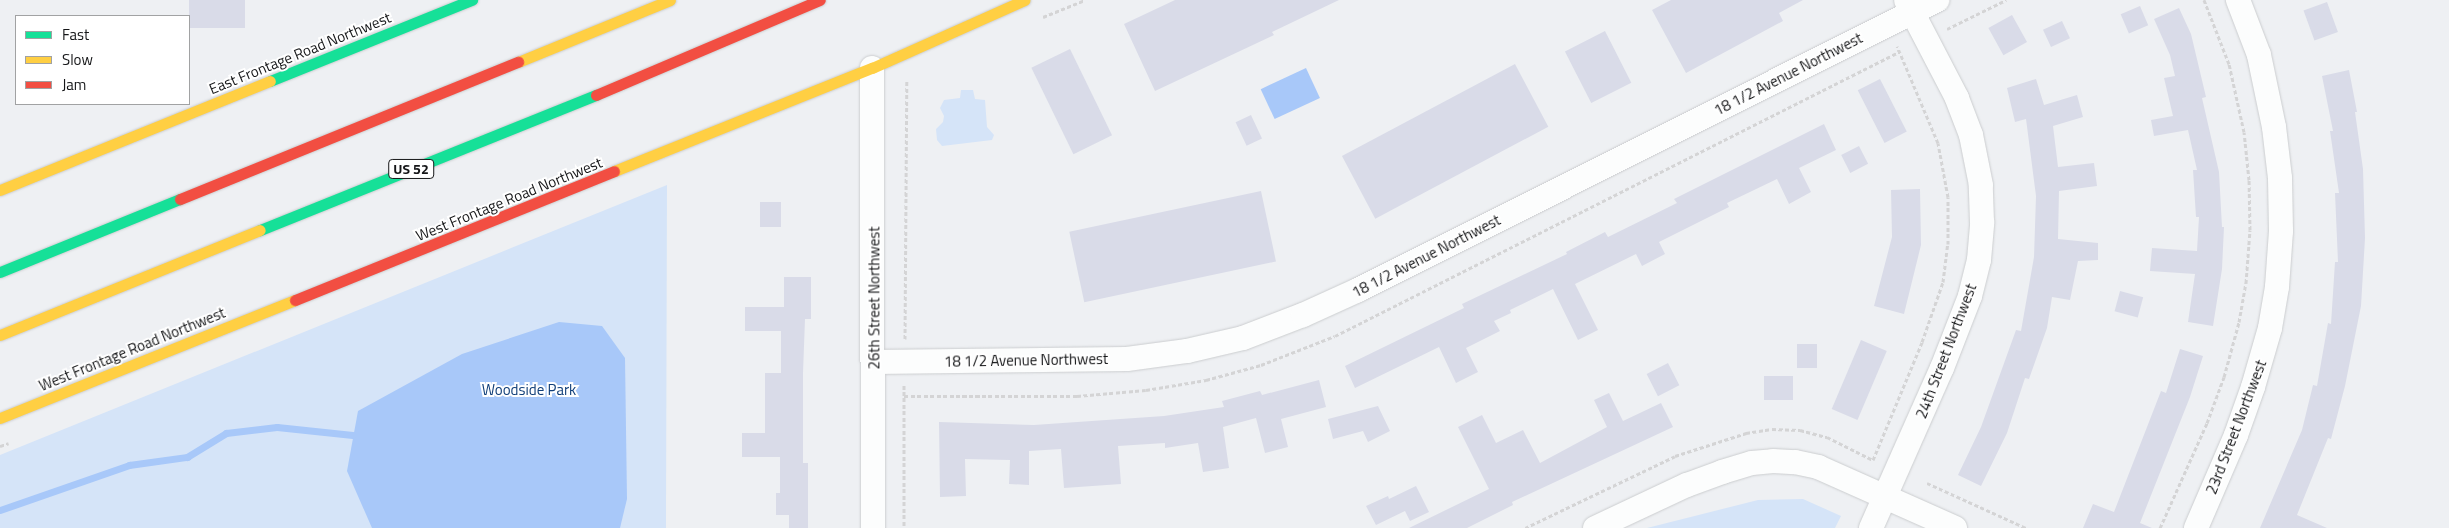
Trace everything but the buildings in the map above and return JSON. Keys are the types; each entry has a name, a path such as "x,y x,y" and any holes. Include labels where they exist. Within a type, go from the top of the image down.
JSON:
{"main road":[{"name":"East Frontage Road Northwest","path":"0,190 472,0"},
{"path":"0,272 670,0"},
{"name":"US 52","path":"0,335 640,77 820,0"},
{"name":"West Frontage Road Northwest","path":"0,418 872,68 1025,0"}],"street":[{"name":"18 1/2 Avenue Northwest","path":"874,362 1127,359 1187,351 1243,338 1304,315 1358,290 1909,6 1937,0"},
{"name":"23rd Street Northwest","path":"2196,528 2236,435 2259,370 2270,328 2277,287 2281,231 2280,178 2269,94 2259,55 2238,0"},
{"name":"24th Street Northwest","path":"1871,528 1887,497 1942,368 1970,296 1979,260 1982,222 1981,185 1971,134 1957,98 1909,6"},
{"name":"26th Street Northwest","path":"872,68 873,528"},
{"path":"1595,528 1695,482 1752,464 1773,461 1795,462 1818,467 1955,528"}],"path":[{"path":"1947,29 2006,0"},
{"path":"2160,528 2207,423 2224,377 2239,322 2246,283 2250,230 2249,180 2244,132 2229,64 2204,0"},
{"path":"1874,460 1922,342 1943,282 1948,244 1948,197 1938,143 1899,52"},
{"path":"905,330 907,77"},
{"path":"904,396 904,528"},
{"path":"1927,483 2026,528"}],"green space":[{"path":"961,90 973,90 975,99 985,100 987,127 994,135 992,140 942,146 937,140 936,129 943,122 944,116 940,108 944,100 960,98"},
{"name":"Woodside Park","path":"667,185 666,528 0,528 0,455"},
{"path":"1803,499 1841,516 1835,528 1647,528 1758,500"}],"water":[{"path":"1306,68 1320,98 1275,119 1261,89"},
{"path":"559,322 602,326 625,358 627,499 620,528 372,528 347,471 358,411 462,354"}],"waterway":[{"path":"0,510 129,465 187,457 226,433 277,427 353,435"}],"traffic: fast":[{"path":"270,81 472,0"},
{"path":"260,230 596,95"},
{"path":"0,272 180,199"}],"traffic: slow":[{"path":"518,62 670,0"},
{"path":"614,171 872,68 1025,0"},
{"path":"0,190 270,81"},
{"path":"0,335 260,230"},
{"path":"0,418 295,300"}],"traffic: jam":[{"path":"596,95 820,0"},
{"path":"180,199 518,62"},
{"path":"295,300 614,171"}]}
